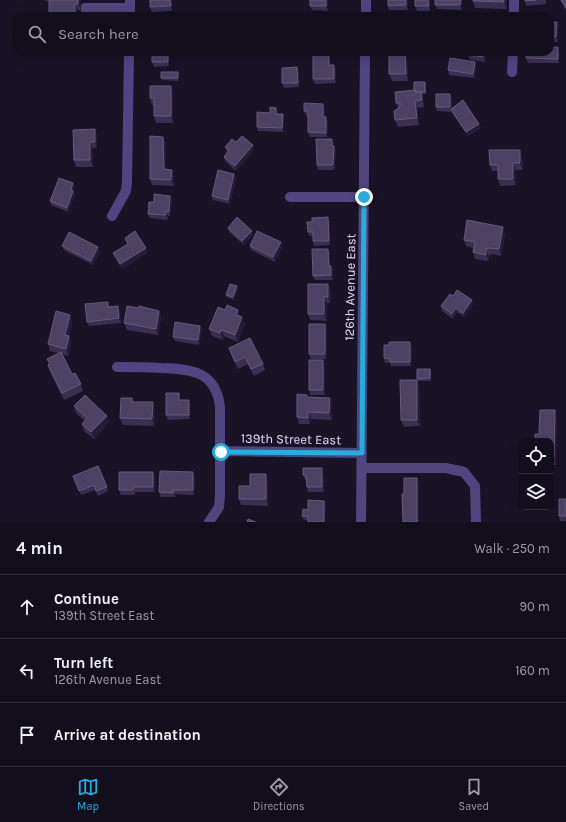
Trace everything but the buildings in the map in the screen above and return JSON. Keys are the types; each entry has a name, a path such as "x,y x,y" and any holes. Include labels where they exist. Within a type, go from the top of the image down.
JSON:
{"street":[{"path":"366,0 366,12"},
{"path":"514,0 514,12"},
{"path":"85,8 130,8"},
{"path":"112,216 126,191 127,182 129,56"},
{"name":"126th Avenue East","path":"361,522 365,56"},
{"path":"512,72 513,56"},
{"path":"290,197 364,197"},
{"path":"117,367 185,368 196,371 208,380 218,394 220,407 221,452 219,506 209,522"},
{"name":"139th Street East","path":"221,452 362,453"},
{"path":"362,468 459,469 470,477 476,491 476,522"}],"route":[{"path":"221,452 362,453 364,197"}]}
